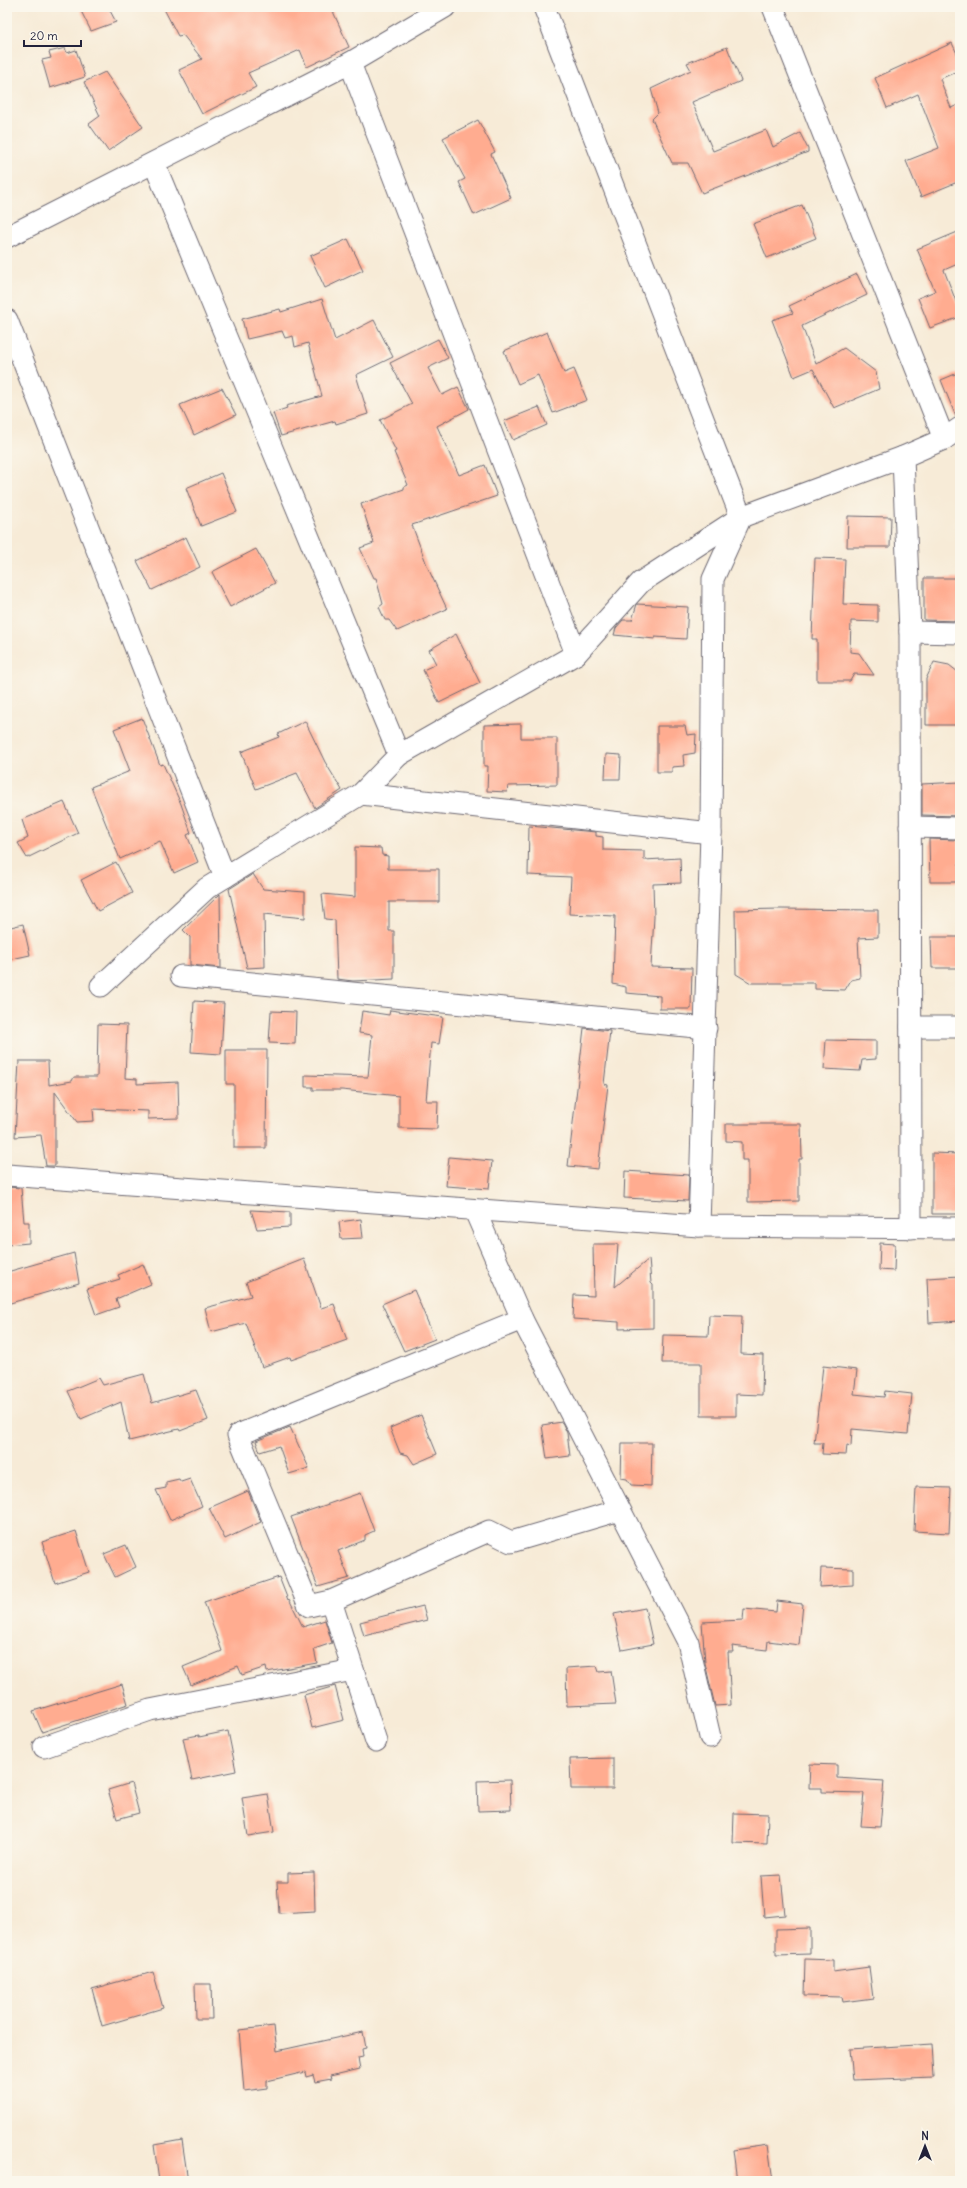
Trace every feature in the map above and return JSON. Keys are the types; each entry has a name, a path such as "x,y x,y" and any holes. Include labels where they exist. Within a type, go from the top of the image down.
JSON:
{"street":[{"path":"7,237 350,63 445,7"},
{"path":"544,7 742,517 713,579 711,832 699,1226"},
{"path":"101,986 207,888 361,794 399,755 576,654 641,582 742,517 903,457 952,433 773,7"},
{"path":"350,63 576,654"},
{"path":"154,163 399,755"},
{"path":"7,320 225,877"},
{"path":"903,457 910,632 911,1228"},
{"path":"910,632 960,633"},
{"path":"361,794 711,832"},
{"path":"910,828 960,828"},
{"path":"181,976 706,1028"},
{"path":"911,1027 960,1027"},
{"path":"7,1175 475,1211 699,1226 960,1228"},
{"path":"475,1211 522,1319 688,1642 710,1736"},
{"path":"522,1319 238,1436 309,1606 331,1602 489,1531 511,1542 613,1512 617,1504"},
{"path":"331,1602 376,1741"},
{"path":"44,1747 150,1710 353,1670"}],"building":[{"path":"79,7 108,7 116,22 91,31"},
{"path":"163,7 331,7 349,47 307,67 300,50 248,73 256,87 202,114 179,70 202,59 183,35 178,36"},
{"path":"952,43 960,60 960,70 940,79 951,108 960,104 960,181 921,197 906,161 939,148 918,94 887,108 875,78"},
{"path":"727,47 741,81 692,102 713,151 766,130 773,147 800,133 808,152 702,193 688,163 672,163 652,119 658,113 651,89 691,70 687,63"},
{"path":"65,48 67,53 76,50 85,77 50,88 42,60 51,58 49,52"},
{"path":"105,72 143,127 108,151 89,124 100,116 84,82"},
{"path":"478,120 495,152 491,154 511,198 474,215 459,182 465,179 443,138"},
{"path":"802,205 816,238 767,258 753,224"},
{"path":"960,231 960,263 944,270 960,312 960,317 930,328 918,298 935,291 917,249"},
{"path":"348,239 363,270 325,288 310,256"},
{"path":"857,274 867,295 802,326 816,364 844,348 876,372 879,389 834,408 813,369 794,377 772,320 793,313 789,306"},
{"path":"322,299 335,340 374,320 393,357 356,375 368,414 336,424 335,421 281,436 273,413 287,408 286,406 322,396 308,343 295,347 293,336 285,338 282,331 247,339 242,319 280,309 281,312"},
{"path":"547,332 564,373 574,369 587,400 553,413 538,375 518,384 504,351"},
{"path":"438,339 448,358 428,368 442,395 458,387 469,409 437,426 459,475 485,465 497,496 412,525 428,568 447,609 397,631 389,620 385,620 379,607 383,604 376,578 374,578 360,548 374,543 361,504 404,489 404,487 408,485 394,452 396,451 380,420 412,404 390,363"},
{"path":"960,372 960,416 956,417 941,380"},
{"path":"222,388 236,415 194,435 180,405"},
{"path":"539,407 547,425 513,440 504,421"},
{"path":"221,473 237,512 201,526 186,488"},
{"path":"848,516 891,517 890,547 847,547"},
{"path":"186,537 200,567 152,590 137,561"},
{"path":"256,549 275,583 230,607 212,572"},
{"path":"815,558 845,559 843,604 878,605 878,622 851,621 850,652 859,653 874,675 854,674 850,681 817,681 817,639 812,639"},
{"path":"924,578 960,578 960,621 924,620"},
{"path":"637,604 688,607 686,639 655,637 655,639 614,635 616,628 623,620 632,620"},
{"path":"456,634 480,683 439,703 423,670 436,664 429,650"},
{"path":"934,662 949,665 958,672 959,725 926,725 926,679"},
{"path":"142,718 160,765 163,764 181,804 191,833 187,835 198,862 174,873 160,841 120,859 91,787 130,771 114,729"},
{"path":"305,721 325,762 342,790 315,808 297,773 256,789 241,752 279,737 278,734"},
{"path":"521,724 521,738 557,738 557,785 508,786 507,792 487,791 488,766 484,766 484,725"},
{"path":"657,726 685,726 687,735 696,734 695,753 683,755 684,766 672,767 672,772 657,772"},
{"path":"606,754 621,755 620,779 605,779"},
{"path":"960,782 960,816 922,815 922,784"},
{"path":"64,802 78,833 27,858 18,843 28,838 22,820"},
{"path":"529,826 596,832 596,836 603,837 603,850 644,851 644,860 680,858 681,883 653,884 654,917 651,967 692,968 691,1009 660,1009 660,996 626,993 626,987 613,984 615,916 569,914 571,877 528,875"},
{"path":"929,839 959,840 959,882 930,882"},
{"path":"355,847 381,848 382,855 388,856 388,869 439,869 439,902 389,902 389,931 394,931 394,979 353,981 337,979 335,920 325,919 322,894 355,897"},
{"path":"116,862 132,893 98,911 81,880"},
{"path":"253,874 263,889 305,892 305,918 264,914 265,967 247,968 229,889"},
{"path":"220,894 221,968 190,965 190,937 183,930"},
{"path":"735,910 878,910 878,937 858,938 860,978 851,980 845,990 815,989 815,983 751,983 736,974"},
{"path":"23,924 30,955 7,960 7,928"},
{"path":"931,937 960,937 960,968 932,968"},
{"path":"194,1001 224,1003 221,1054 191,1052"},
{"path":"390,1010 443,1017 439,1044 431,1043 426,1101 438,1101 437,1129 399,1128 399,1096 342,1090 313,1090 313,1087 305,1087 305,1075 368,1077 372,1035 359,1033 362,1011 389,1015"},
{"path":"271,1011 296,1012 295,1044 269,1043"},
{"path":"98,1024 127,1025 125,1078 137,1079 137,1084 178,1082 179,1118 148,1119 148,1111 93,1109 94,1121 77,1122 55,1092 55,1166 46,1166 41,1135 15,1137 19,1061 48,1061 49,1085 72,1081 74,1077 97,1077"},
{"path":"584,1028 610,1031 604,1084 608,1085 598,1169 568,1166"},
{"path":"826,1040 876,1041 876,1059 862,1060 860,1071 824,1069"},
{"path":"226,1050 267,1050 266,1148 234,1148 234,1084 226,1084"},
{"path":"726,1124 801,1124 802,1159 799,1159 799,1201 748,1202 748,1160 742,1160 742,1142 726,1141"},
{"path":"932,1153 960,1154 960,1214 932,1214"},
{"path":"449,1157 492,1161 489,1189 446,1186"},
{"path":"625,1171 689,1175 688,1201 624,1198"},
{"path":"7,1187 21,1188 24,1222 29,1222 29,1243 7,1245"},
{"path":"251,1210 290,1212 290,1227 257,1229"},
{"path":"361,1219 363,1238 341,1239 339,1222"},
{"path":"880,1243 895,1244 894,1271 879,1270"},
{"path":"593,1244 618,1244 615,1287 649,1259 651,1283 653,1285 653,1328 619,1329 619,1322 573,1319 574,1295 594,1296"},
{"path":"74,1253 79,1283 7,1304 7,1272"},
{"path":"304,1259 321,1308 334,1304 347,1340 291,1360 290,1357 262,1367 246,1323 211,1332 205,1308 251,1296 246,1282"},
{"path":"143,1264 151,1284 116,1299 119,1307 96,1315 87,1289 120,1279 118,1275"},
{"path":"960,1276 960,1321 929,1323 927,1278"},
{"path":"414,1290 435,1339 404,1351 382,1304"},
{"path":"709,1315 742,1316 741,1354 763,1355 762,1395 736,1394 736,1416 701,1416 701,1363 662,1363 663,1335 708,1336"},
{"path":"823,1366 857,1370 854,1394 884,1397 885,1391 912,1394 908,1434 852,1429 851,1446 847,1445 846,1455 822,1454 823,1443 814,1443"},
{"path":"144,1374 152,1403 196,1390 208,1420 180,1431 179,1429 129,1441 121,1402 81,1419 68,1391 99,1378 103,1385"},
{"path":"421,1415 437,1454 414,1464 408,1455 400,1453 390,1428"},
{"path":"562,1422 567,1433 570,1456 547,1459 542,1425"},
{"path":"290,1427 309,1468 289,1474 279,1446 260,1452 256,1441"},
{"path":"622,1443 652,1443 651,1486 631,1485 627,1479 621,1478"},
{"path":"179,1479 181,1482 190,1479 202,1506 170,1520 156,1490 166,1488 166,1482"},
{"path":"916,1487 951,1488 949,1533 914,1531"},
{"path":"248,1491 261,1522 225,1539 209,1508"},
{"path":"360,1493 374,1531 365,1535 365,1540 338,1551 349,1578 318,1587 291,1517"},
{"path":"76,1531 89,1572 55,1583 42,1542"},
{"path":"126,1545 136,1567 115,1577 104,1554"},
{"path":"821,1568 853,1569 853,1585 820,1587"},
{"path":"279,1577 288,1600 289,1599 303,1627 325,1620 332,1643 314,1649 317,1663 267,1672 266,1667 242,1675 238,1666 191,1685 183,1667 222,1651 204,1602"},
{"path":"777,1601 803,1604 799,1645 768,1641 767,1650 732,1646 733,1652 728,1652 731,1705 715,1706 705,1663 702,1622 743,1620 744,1609 776,1612"},
{"path":"423,1606 427,1620 364,1636 360,1622"},
{"path":"645,1608 653,1644 622,1650 614,1614"},
{"path":"597,1666 599,1672 611,1671 616,1704 567,1706 566,1668"},
{"path":"122,1684 128,1704 42,1732 33,1711"},
{"path":"335,1686 344,1720 312,1728 304,1695"},
{"path":"228,1731 236,1771 192,1780 183,1738 199,1735 199,1737"},
{"path":"613,1758 613,1789 571,1789 570,1759"},
{"path":"810,1764 837,1765 837,1778 884,1781 880,1827 861,1826 864,1793 822,1792 822,1788 809,1788"},
{"path":"510,1780 511,1810 478,1811 477,1781"},
{"path":"131,1783 139,1813 117,1819 108,1790"},
{"path":"268,1794 274,1832 248,1836 242,1798"},
{"path":"734,1813 768,1814 767,1844 733,1843"},
{"path":"314,1872 315,1911 279,1913 277,1882 288,1882 288,1873"},
{"path":"781,1875 785,1915 764,1917 761,1876"},
{"path":"810,1928 810,1954 776,1955 776,1929"},
{"path":"805,1959 833,1960 833,1972 869,1967 873,1998 843,2002 842,1997 804,1996"},
{"path":"153,1972 163,2008 102,2026 92,1989"},
{"path":"195,1984 211,1984 212,2019 196,2019"},
{"path":"274,2026 277,2051 363,2032 366,2048 362,2049 363,2057 358,2058 360,2069 330,2076 331,2079 315,2082 313,2075 306,2077 305,2072 267,2081 267,2088 244,2091 239,2030"},
{"path":"932,2044 934,2077 853,2080 850,2049"},
{"path":"182,2140 188,2181 159,2181 154,2145"},
{"path":"768,2145 773,2181 737,2181 733,2150"}]}
